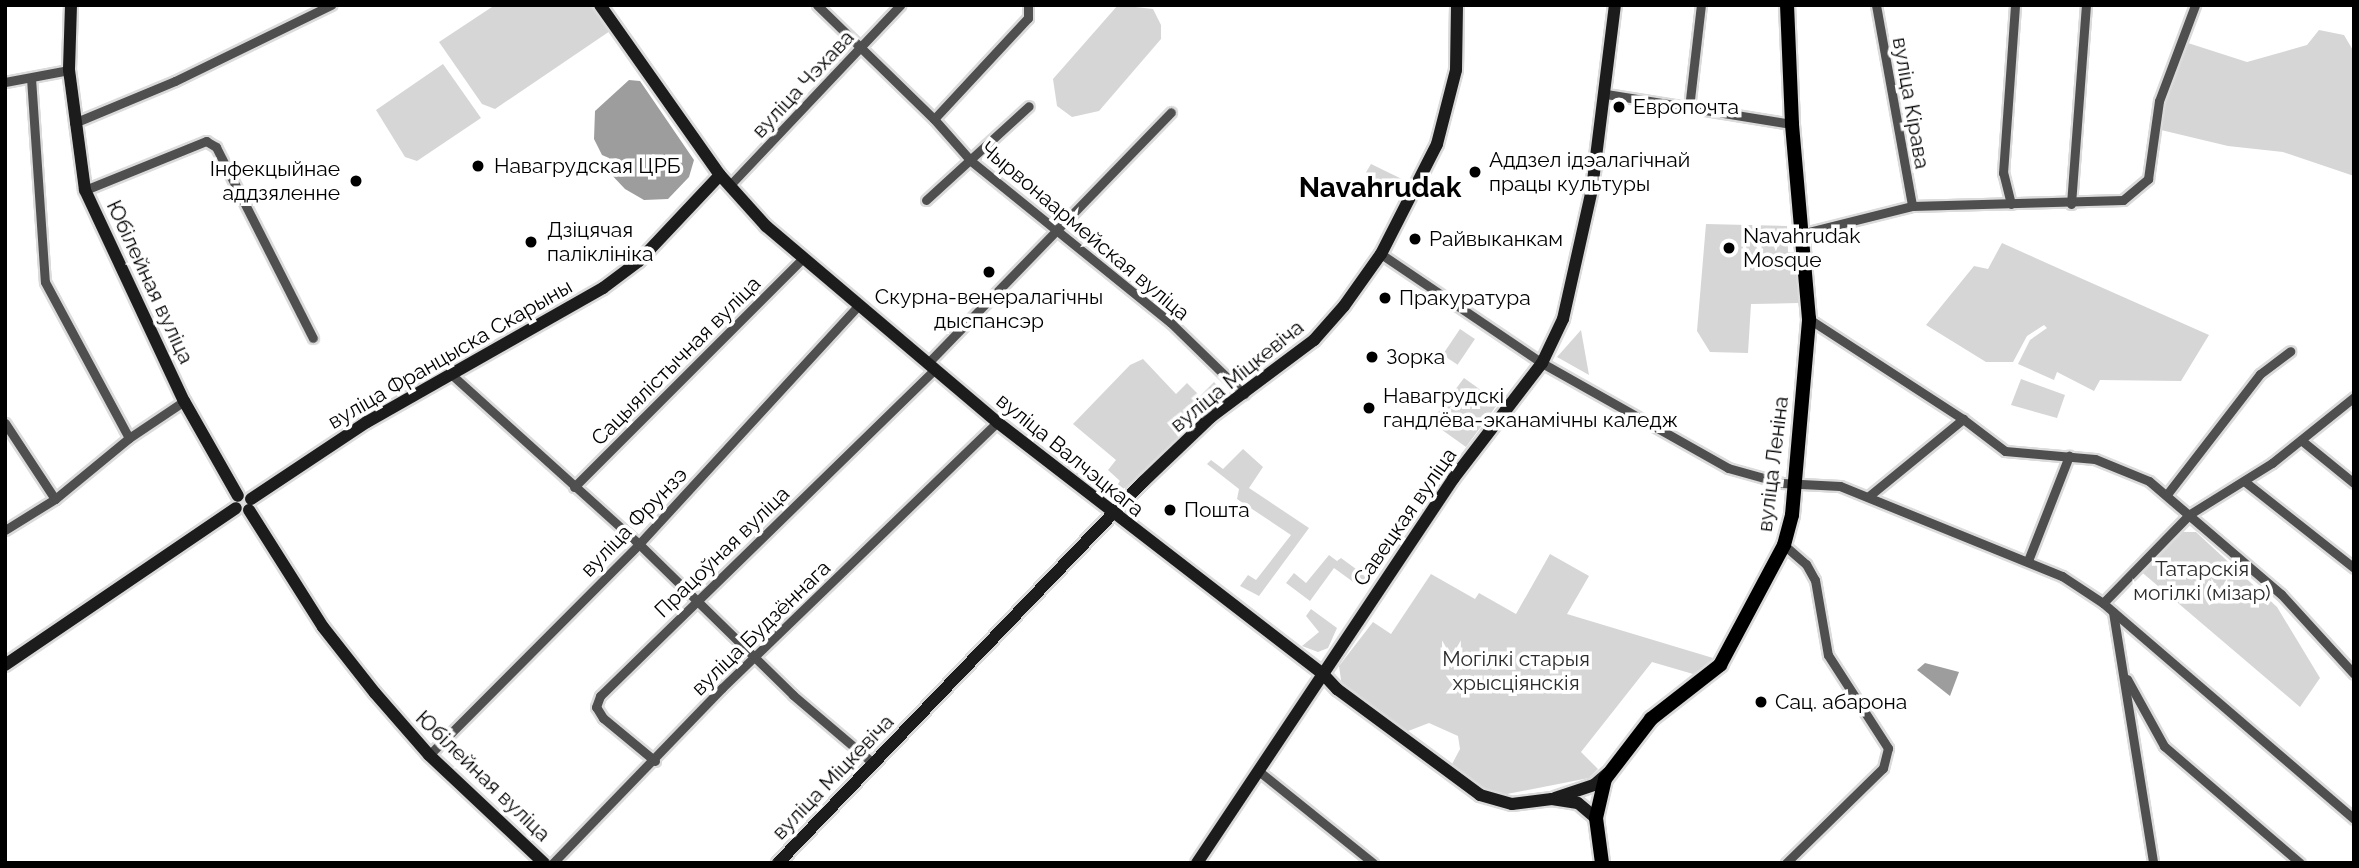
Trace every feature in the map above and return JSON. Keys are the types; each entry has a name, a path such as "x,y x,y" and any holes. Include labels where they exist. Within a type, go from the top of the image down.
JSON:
{"main road":[{"name":"вуліца Леніна","path":"1602,863 1596,818 1601,790 1612,770 1651,719 1720,664 1784,545 1795,484 1809,319 1792,124 1787,5"}],"street":[{"name":"Юбілейная вуліца","path":"71,5 69,70 85,190 184,401 244,504 323,627 429,755 544,863"},
{"path":"74,123 186,76 331,5"},
{"name":"вуліца Валчэцкага","path":"600,5 720,175 802,259 997,422 1112,515 1323,674 1337,690 1480,795 1512,804 1552,799 1578,803 1596,818"},
{"name":"Чырвонаармейская вуліца","path":"817,5 934,119 971,161 1171,323 1244,394"},
{"name":"вуліца Чэхава","path":"730,185 900,5"},
{"path":"934,119 1028,18 1028,5"},
{"name":"вуліца Міцкевіча","path":"778,863 1112,515 1211,416 1314,340 1381,254 1437,144 1449,111 1456,71 1457,5"},
{"name":"Савецкая вуліца","path":"1197,863 1453,479 1542,363 1574,288 1606,94 1615,5"},
{"path":"1689,108 1701,5"},
{"name":"вуліца Кірава","path":"1876,5 1912,206"},
{"path":"2011,204 2003,173 2015,5"},
{"path":"2071,204 2086,5"},
{"path":"1800,234 1912,206 2071,204 2123,200 2148,179 2159,101 2195,5"},
{"path":"5,82 69,70"},
{"path":"31,78 45,282 129,438"},
{"path":"1606,94 1792,124"},
{"path":"926,200 1028,106"},
{"name":"Працоўная вуліца","path":"655,761 596,708 600,696 932,366 1055,228 1171,112"},
{"path":"85,190 206,141 216,147 313,338"},
{"name":"вуліца Францыска Скарыны","path":"5,665 367,422 452,375 630,268 720,175"},
{"path":"1381,254 1542,363 1728,468 1795,484 1840,486 2029,558 2103,603 2354,819"},
{"name":"Сацыялістычная вуліца","path":"574,487 802,259"},
{"name":"вуліца Фрунзэ","path":"429,755 639,544 858,306"},
{"path":"1809,319 1963,419 2005,451 2069,456 2115,464 2168,494 2190,514 2200,528 2281,594 2354,674"},
{"path":"2168,494 2260,374 2290,351"},
{"path":"452,375 639,544 793,695 873,762"},
{"path":"2103,603 2190,514 2244,481 2354,397"},
{"path":"5,530 55,499 129,438 184,401"},
{"path":"1869,496 1963,419"},
{"name":"вуліца Будзённага","path":"553,863 655,761 722,688 757,659 997,422"},
{"path":"5,423 55,499"},
{"path":"2301,440 2354,483"},
{"path":"2029,558 2069,456"},
{"path":"2244,481 2354,568"},
{"path":"1784,545 1807,564 1815,580 1828,655 1888,748 1883,768 1786,863"},
{"path":"2113,612 2127,679 2153,863"},
{"path":"2127,679 2164,747 2300,863"},
{"path":"1552,799 1594,785 1612,770"},
{"path":"1260,772 1373,863"}],"green space":[{"path":"495,5 590,5 610,31 495,109 482,104 439,42"},
{"path":"1118,5 1153,9 1161,25 1161,39 1099,111 1072,117 1057,106 1053,79"},
{"path":"2319,30 2344,35 2354,52 2354,176 2283,152 2228,146 2161,130 2165,96 2188,43 2247,62 2307,45"},
{"path":"443,64 481,118 417,161 405,157 376,110"},
{"path":"1371,164 1408,182 1403,194 1365,174"},
{"path":"1706,224 1787,226 1788,252 1795,252 1799,303 1751,304 1748,353 1710,352 1697,331"},
{"path":"2002,243 2209,335 2181,381 2100,380 2094,391 2057,372 2054,380 2018,364 2030,340 2047,328 2044,325 2027,336 2013,362 1986,362 1926,325 1974,266 1988,269"},
{"path":"1460,329 1475,339 1458,365 1443,355"},
{"path":"1581,330 1589,375 1557,357"},
{"path":"1143,359 1176,394 1187,383 1200,396 1214,382 1225,394 1118,494 1111,494 1120,481 1108,470 1116,460 1073,424 1130,365"},
{"path":"1464,378 1485,393 1489,389 1502,398 1466,447 1431,422"},
{"path":"2021,379 2065,395 2057,418 2011,405"},
{"path":"1243,449 1263,467 1249,488 1309,528 1259,596 1240,586 1248,575 1256,580 1291,535 1237,499 1239,489 1207,464 1211,460 1223,469"},
{"name":"Татарскія могілкі (мізар)","path":"2174,532 2196,532 2277,607 2320,678 2300,707 2138,569"},
{"name":"Могілкі старыя хрысціянскія","path":"1550,554 1589,576 1567,614 1713,658 1700,676 1652,662 1581,752 1598,769 1589,778 1502,795 1473,784 1450,768 1460,749 1458,736 1429,723 1403,733 1342,687 1339,666 1373,622 1391,634 1431,574 1475,599 1479,593 1516,614"},
{"path":"1329,555 1337,561 1341,558 1371,580 1356,584 1334,568 1310,601 1286,583 1294,573 1306,583"},
{"path":"1311,609 1337,628 1328,648 1318,652 1302,646 1319,632 1306,616"}],"shaded area":[{"path":"629,80 640,81 694,160 689,177 668,199 644,200 625,189 608,171 609,158 602,155 594,139 595,111"},
{"path":"1925,663 1959,672 1950,696 1917,670"}],"place":[{"name":"Европочта","path":"1619,107"},
{"name":"Навагрудская ЦРБ","path":"478,166"},
{"name":"Аддзел ідэалагічнай працы культуры","path":"1475,172"},
{"name":"Інфекцыйнае аддзяленне","path":"356,181"},
{"name":"Райвыканкам","path":"1415,239"},
{"name":"Дзіцячая паліклініка","path":"531,242"},
{"name":"Navahrudak Mosque","path":"1729,248"},
{"name":"Скурна-венералагічны дыспансэр","path":"989,272"},
{"name":"Пракуратура","path":"1385,298"},
{"name":"Зорка","path":"1372,357"},
{"name":"Навагрудскі гандлёва-эканамічны каледж","path":"1369,408"},
{"name":"Пошта","path":"1170,510"},
{"name":"Сац. абарона","path":"1761,702"}],"district":[{"name":"Navahrudak","path":"1380,188"}]}
